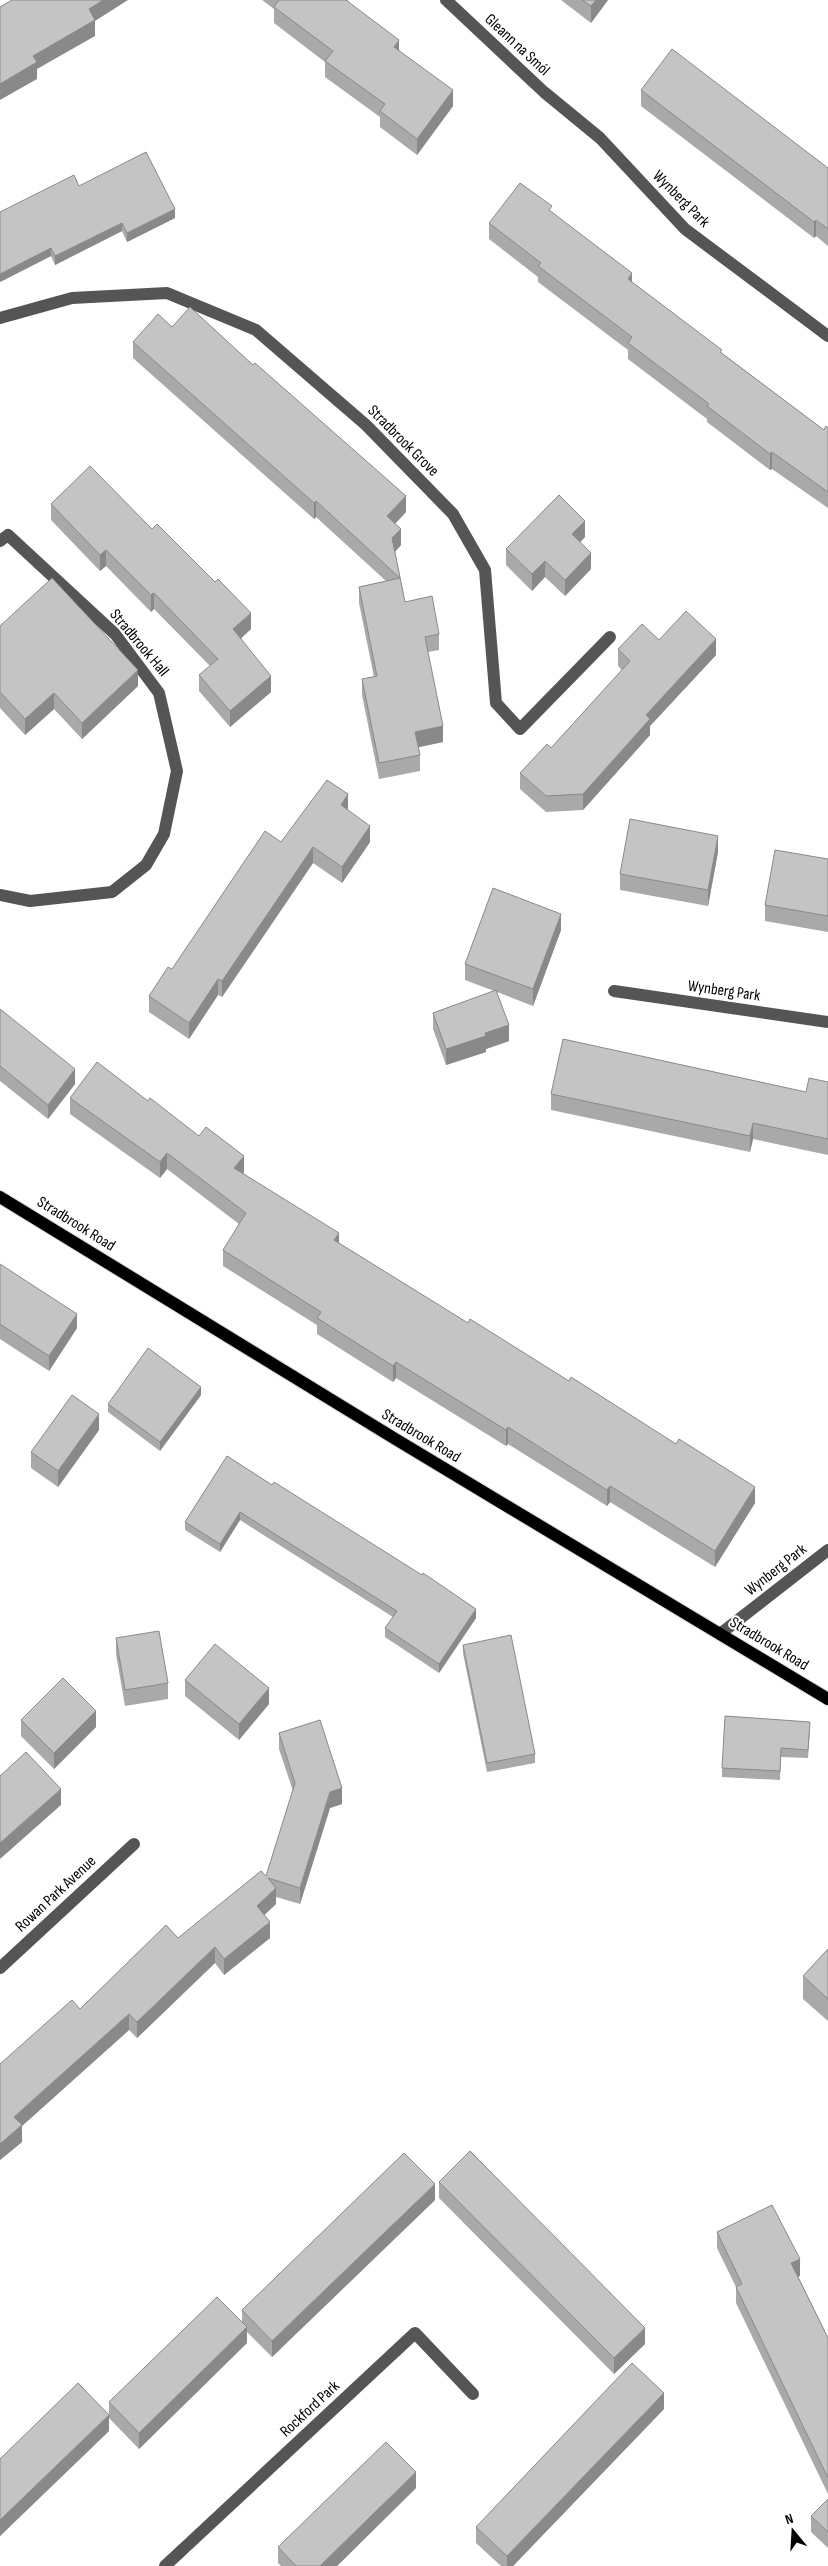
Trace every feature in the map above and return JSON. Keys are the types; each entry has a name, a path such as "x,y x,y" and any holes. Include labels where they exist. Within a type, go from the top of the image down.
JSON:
{"main road":[{"name":"Stradbrook Road","path":"0,1197 397,1440 828,1699"}],"street":[{"name":"Gleann na Smól","path":"446,0 544,92"},
{"name":"Wynberg Park","path":"544,92 600,138 685,229 828,336"},
{"name":"Stradbrook Grove","path":"0,318 72,298 167,293 256,330 366,425 453,514 485,570 496,703 520,729 610,637"},
{"name":"Stradbrook Hall","path":"0,541 8,535 114,634 159,693 177,770 164,834 146,865 112,892 30,901 0,895"},
{"name":"Wynberg Park","path":"614,992 828,1022"},
{"name":"Wynberg Park","path":"720,1634 828,1550"},
{"name":"Rowan Park Avenue","path":"0,1968 134,1844"},
{"name":"Rockford Park","path":"165,2566 415,2332 473,2394"}],"building":[{"path":"12,0 103,0 89,9 95,20 33,56 37,62 0,84 0,7"},
{"path":"279,0 346,0 399,40 394,47 453,90 417,139 380,111 385,104 325,61 333,51 274,7"},
{"path":"582,0 596,0 591,6"},
{"path":"672,49 828,168 828,229 816,220 814,222 641,90"},
{"path":"146,152 175,209 127,233 122,223 55,256 51,248 0,274 0,212 74,175 79,186"},
{"path":"520,183 552,206 549,210 632,273 628,279 722,350 720,352 824,430 826,426 828,428 828,492 772,452 770,454 707,406 709,404 628,343 632,337 538,266 541,263 489,223"},
{"path":"190,307 253,365 255,363 406,496 387,516 401,529 392,538 405,602 432,596 439,634 425,637 443,726 415,732 420,755 379,763 362,679 377,676 359,587 400,578 316,501 314,503 133,342 158,314 172,327"},
{"path":"90,466 152,529 157,524 215,582 218,579 251,613 233,629 271,676 230,711 199,675 218,659 154,593 151,595 106,550 100,555 51,504"},
{"path":"559,495 585,521 572,534 591,553 565,580 545,561 532,574 506,549"},
{"path":"52,578 138,670 82,723 54,693 25,719 0,692 0,626"},
{"path":"686,611 716,639 646,715 650,719 583,794 546,796 520,773 547,744 551,748 630,661 618,649 642,624 659,640"},
{"path":"327,780 348,794 341,805 370,826 342,867 313,847 222,981 218,979 189,1023 149,996 168,967 172,969 265,831 281,842"},
{"path":"630,819 718,836 708,890 620,874"},
{"path":"775,850 828,859 828,916 765,905"},
{"path":"493,888 561,914 533,989 465,964"},
{"path":"496,990 509,1025 485,1033 486,1036 446,1049 433,1013"},
{"path":"0,1009 75,1069 48,1105 0,1066"},
{"path":"563,1039 806,1092 809,1078 828,1082 828,1139 753,1123 750,1136 551,1094"},
{"path":"97,1062 148,1101 150,1098 199,1136 206,1127 244,1156 234,1168 339,1233 334,1240 468,1323 470,1319 569,1381 571,1377 676,1444 679,1439 755,1487 715,1551 610,1486 607,1490 508,1427 506,1430 396,1362 393,1366 317,1318 321,1312 223,1250 246,1213 167,1153 160,1162 70,1098"},
{"path":"0,1264 77,1314 49,1356 0,1324"},
{"path":"148,1348 201,1387 160,1442 108,1404"},
{"path":"72,1395 99,1414 58,1471 31,1452"},
{"path":"227,1456 272,1485 274,1482 422,1575 423,1573 476,1609 439,1664 385,1628 397,1611 240,1512 220,1544 185,1522"},
{"path":"159,1631 168,1683 125,1690 116,1638"},
{"path":"511,1635 535,1754 487,1763 463,1645"},
{"path":"215,1644 269,1688 239,1724 185,1680"},
{"path":"63,1678 96,1711 54,1753 21,1720"},
{"path":"725,1716 810,1722 808,1750 781,1748 780,1771 722,1768"},
{"path":"320,1720 342,1788 330,1792 300,1888 268,1878 276,1888 257,1906 270,1922 224,1959 215,1947 137,2022 129,2014 14,2117 22,2125 0,2144 0,2064 72,2000 80,2009 166,1925 178,1938 261,1871 266,1876 295,1783 279,1733"},
{"path":"26,1752 61,1789 0,1843 0,1776"},
{"path":"828,1949 828,1999 803,1976"},
{"path":"470,2151 645,2328 614,2358 439,2182"},
{"path":"404,2153 435,2184 272,2341 242,2310"},
{"path":"772,2205 800,2259 791,2263 828,2338 828,2478 736,2287 742,2284 717,2232"},
{"path":"217,2297 247,2327 139,2433 109,2402"},
{"path":"632,2363 664,2393 507,2556 476,2527"},
{"path":"78,2383 109,2415 0,2520 0,2459"},
{"path":"386,2442 416,2472 320,2566 296,2566 278,2547"},
{"path":"828,2499 828,2532 811,2516"}]}
